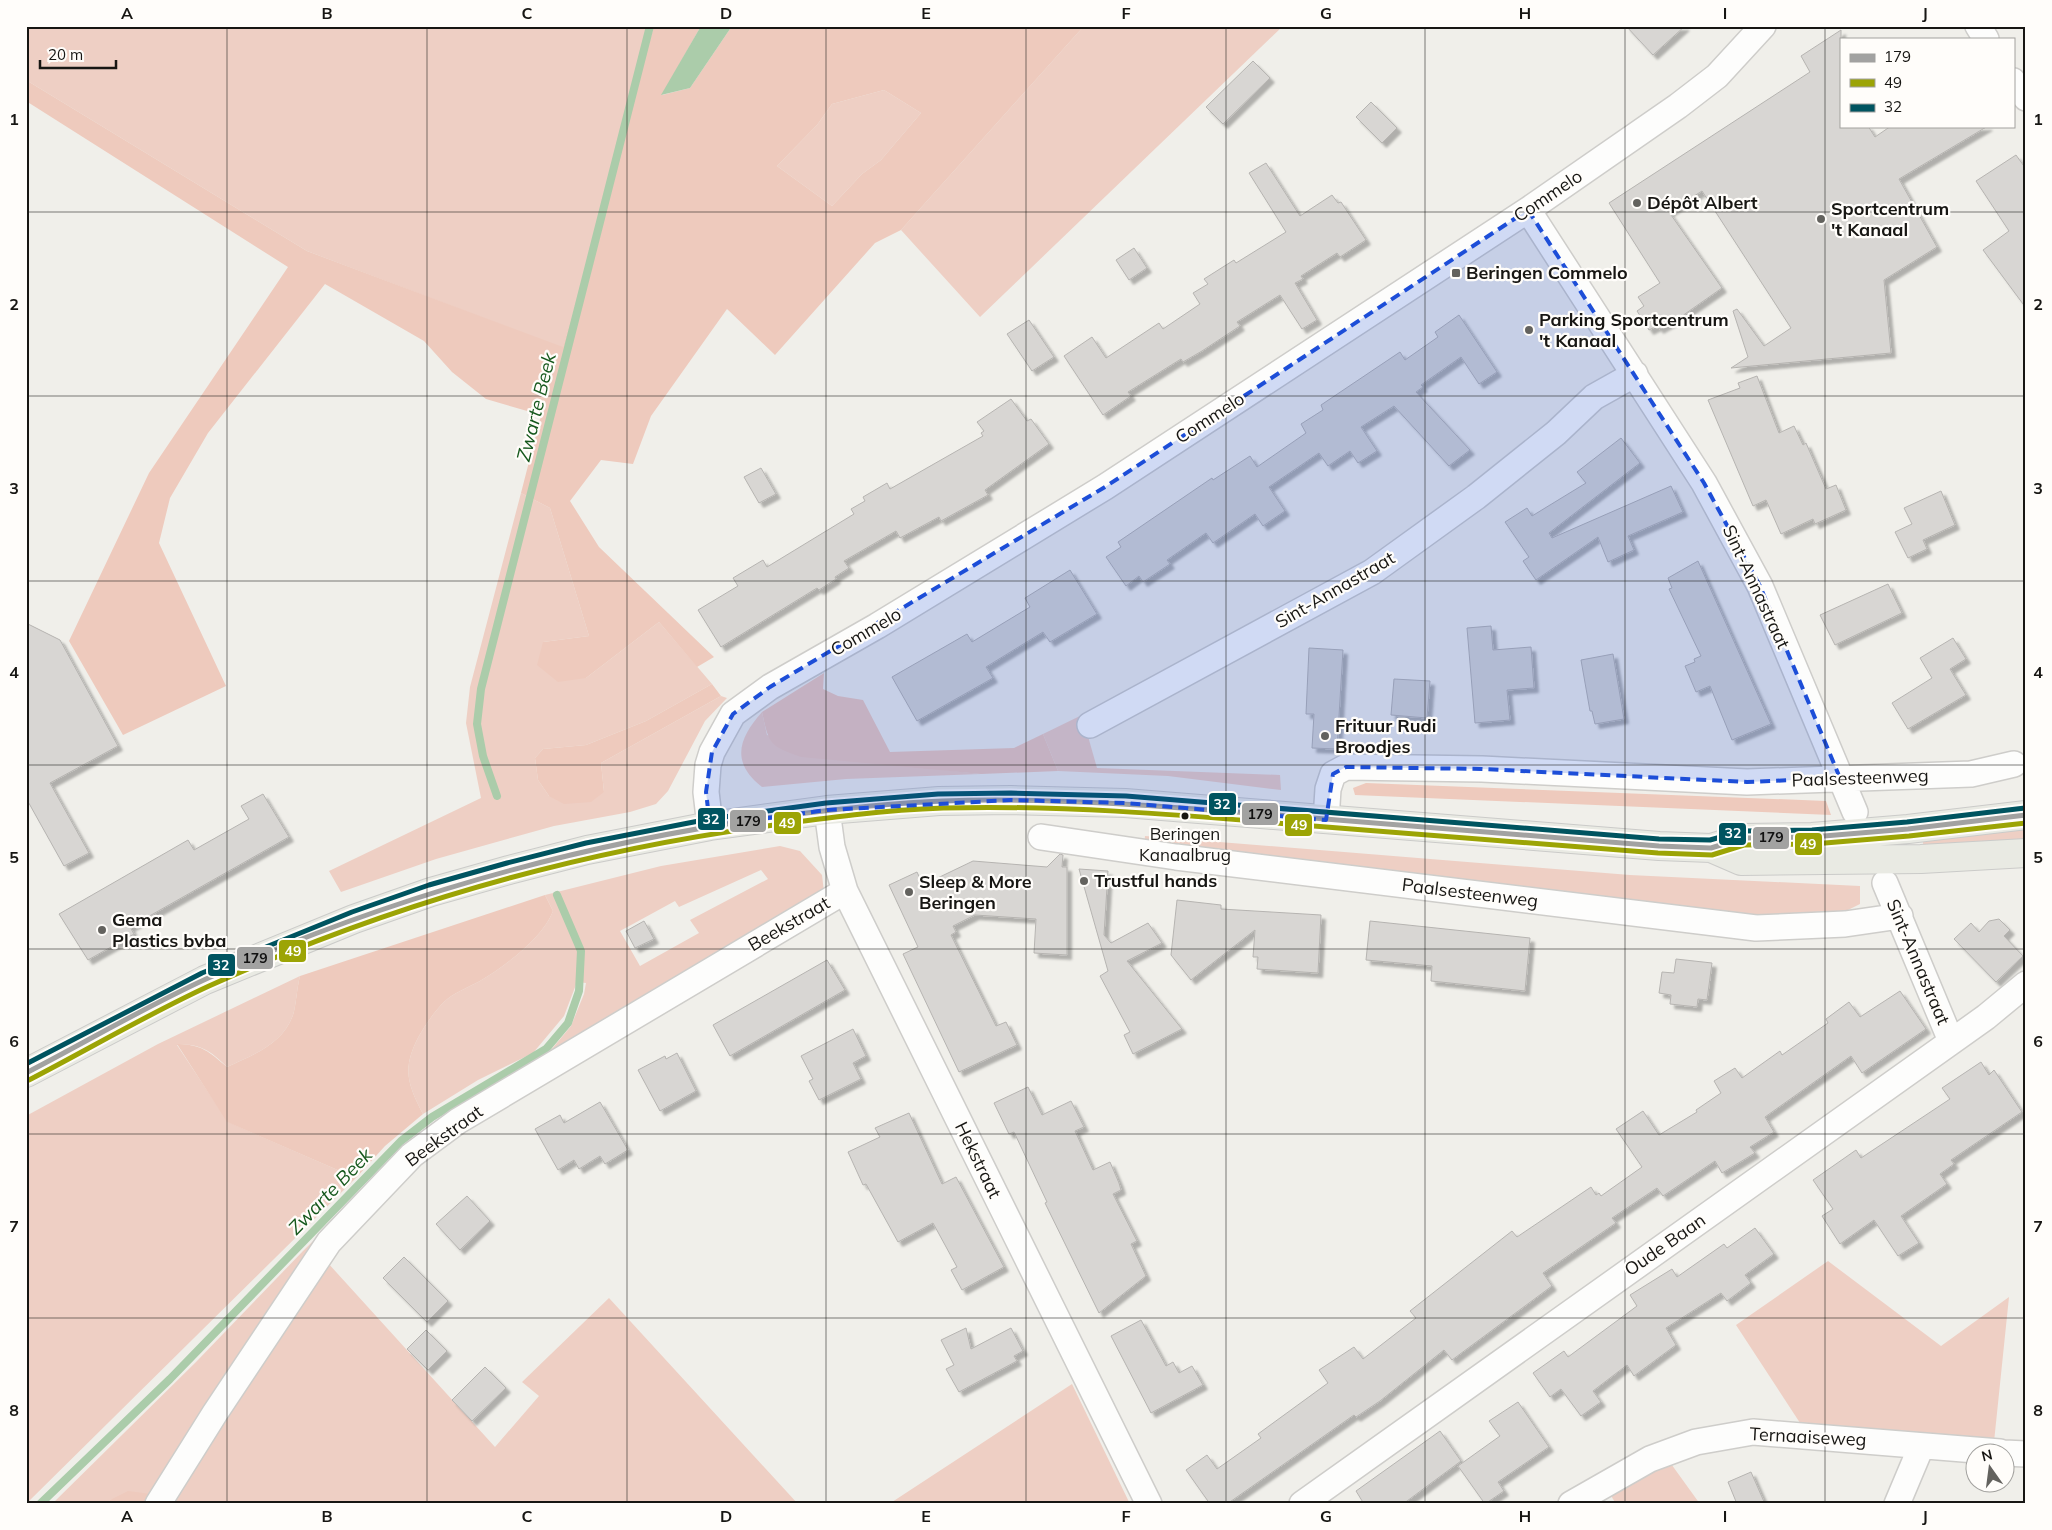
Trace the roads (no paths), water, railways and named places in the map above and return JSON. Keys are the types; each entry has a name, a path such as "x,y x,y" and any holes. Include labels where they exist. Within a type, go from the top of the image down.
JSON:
{"main road":[{"path":"26,1073 205,980 354,919 431,892 535,863 652,836 827,810 939,801 1011,800 1125,803 1326,820 1711,848 1742,861 1921,858 2026,853"},
{"path":"1711,848 1743,838 1821,837 1908,830 2026,815"}],"street":[{"name":"Commelo","path":"710,826 706,792 708,765 712,752 733,714 770,687 877,626 1105,487 1528,210 1686,100 1717,76 1763,26"},
{"path":"1978,26 1985,38"},
{"path":"2014,82 2026,98"},
{"name":"Sint-Annastraat","path":"1528,210 1704,483 1760,586 1855,812"},
{"name":"Sint-Annastraat","path":"1090,725 1372,572 1476,497 1556,433 1594,397 1635,374"},
{"name":"Paalsesteenweg","path":"1326,820 1328,789 1333,774 1346,767 1482,769 1747,782 1971,774 2014,764"},
{"name":"Hekstraat","path":"827,810 832,847 845,891 1149,1504"},
{"name":"Paalsesteenweg","path":"1041,837 1176,858 1756,928 1845,924 1900,916"},
{"name":"Sint-Annastraat","path":"1885,883 1951,1041"},
{"name":"Beekstraat","path":"158,1504 215,1413 329,1242 412,1155 458,1121 845,891"},
{"name":"Oude Baan","path":"1302,1504 1986,1017 2026,984"},
{"name":"Ternaaiseweg","path":"1571,1504 1650,1459 1696,1442 1753,1432 1964,1449"},
{"path":"1897,1504 1921,1446"}],"waterway":[{"name":"Zwarte Beek","path":"497,796 483,756 477,724 481,689 650,26"},
{"name":"Zwarte Beek","path":"40,1504 170,1379 401,1141 432,1117 546,1049 568,1023 579,991 581,951 557,895"}],"place":[{"name":"Dépôt Albert","path":"1637,203"},
{"name":"Sportcentrum 't Kanaal","path":"1821,219"},
{"name":"Beringen Commelo","path":"1456,273"},
{"name":"Parking Sportcentrum 't Kanaal","path":"1529,330"},
{"name":"Frituur Rudi Broodjes","path":"1325,736"},
{"name":"Beringen Kanaalbrug","path":"1185,816"},
{"name":"Trustful hands","path":"1084,881"},
{"name":"Sleep & More Beringen","path":"909,892"},
{"name":"Gema Plastics bvba","path":"102,930"}]}
